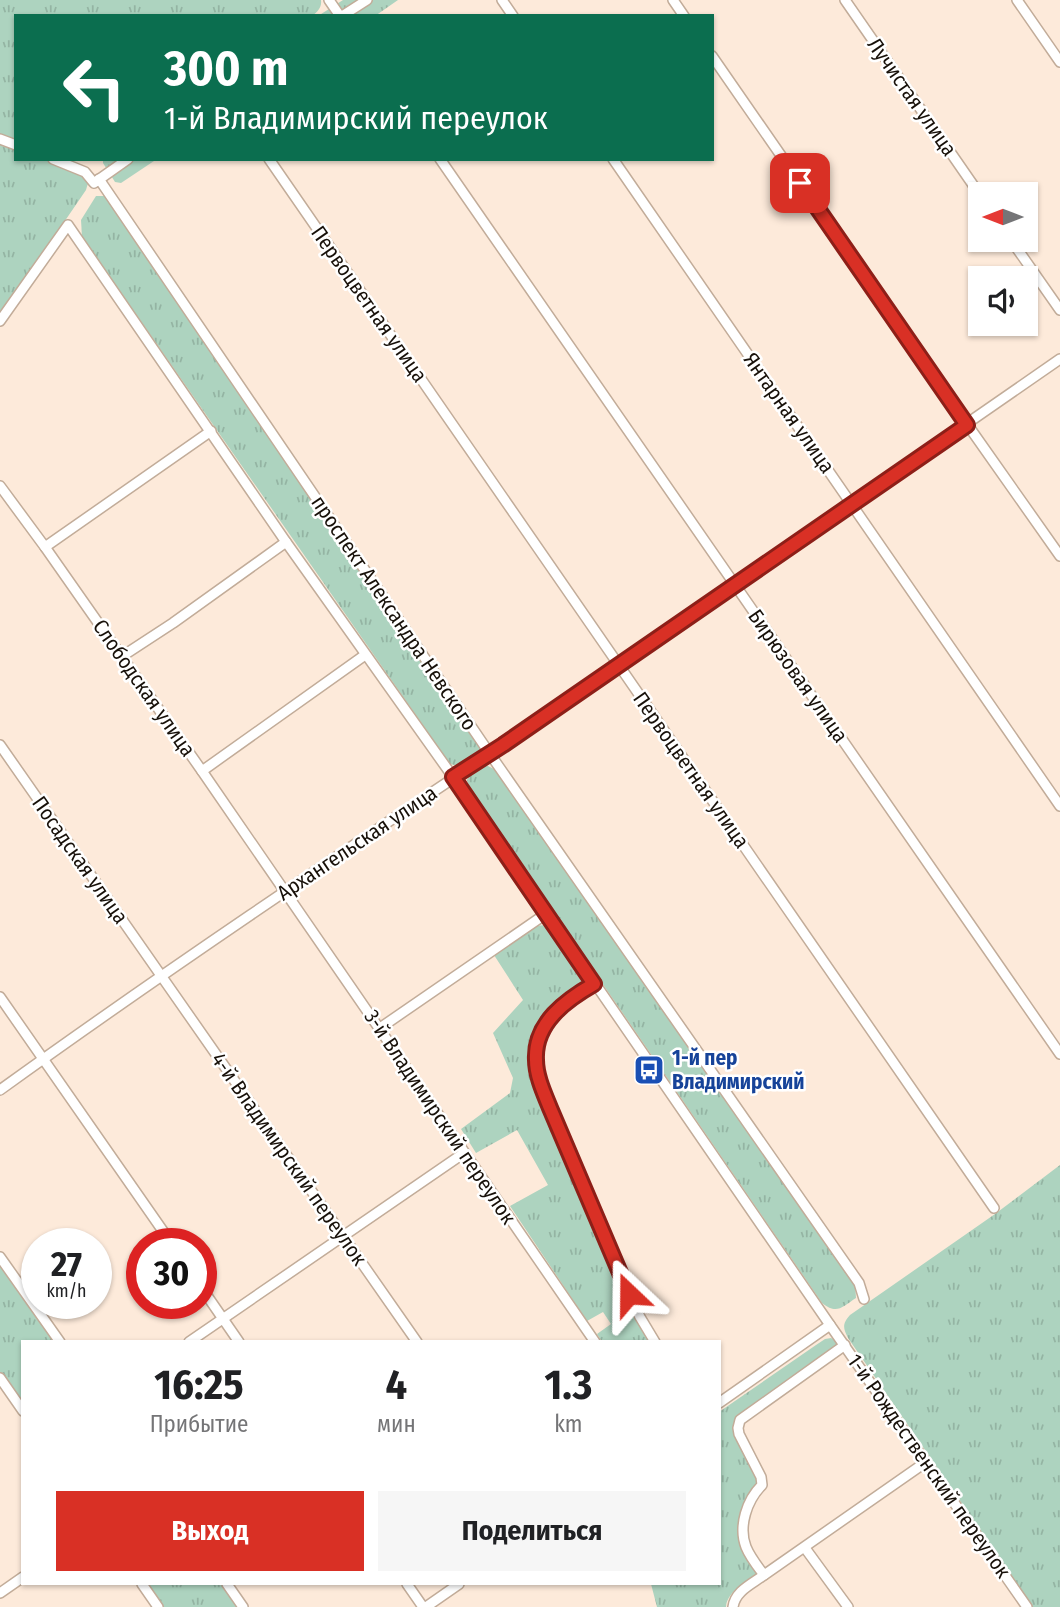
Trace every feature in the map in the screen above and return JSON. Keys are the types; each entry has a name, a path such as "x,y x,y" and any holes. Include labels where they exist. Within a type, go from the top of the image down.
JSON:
{"street":[{"path":"344,14 367,0"},
{"name":"Лучистая улица","path":"845,0 971,182"},
{"path":"1017,0 1060,62"},
{"path":"714,59 1060,556"},
{"path":"57,161 85,172 94,183 125,161"},
{"name":"Первоцветная улица","path":"270,161 994,1208"},
{"name":"Бирюзовая улица","path":"441,161 1060,1054"},
{"name":"Янтарная улица","path":"614,161 1060,806"},
{"name":"проспект Александра Невского","path":"99,179 490,754 859,1283 864,1299"},
{"name":"проспект Александра Невского","path":"0,321 68,225 594,984"},
{"path":"1019,252 1060,310"},
{"name":"Архангельская улица","path":"0,1090 161,976 619,666 1060,359"},
{"path":"45,547 211,430"},
{"name":"Слободская улица","path":"0,486 285,892"},
{"path":"121,657 286,542"},
{"path":"202,771 365,655"},
{"name":"Посадская улица","path":"0,745 161,976"},
{"name":"3-й Владимирский переулок","path":"285,892 594,1340"},
{"path":"380,1028 547,913"},
{"name":"4-й Владимирский переулок","path":"161,976 416,1340"},
{"path":"594,984 572,999 546,1023 538,1041 536,1060 541,1085 550,1108 629,1294 654,1340"},
{"name":"1-й Рождественский переулок","path":"594,984 1027,1607"},
{"path":"0,997 161,1228"},
{"path":"192,1340 464,1153"},
{"path":"0,1257 59,1340"},
{"path":"217,1310 238,1340"},
{"path":"721,1402 830,1325"},
{"path":"764,1575 746,1546 743,1532 749,1501 762,1485 761,1477 737,1428 740,1420 845,1345"},
{"path":"0,1378 21,1407"},
{"path":"733,1607 737,1595 926,1462"},
{"path":"805,1548 848,1607"},
{"path":"0,1593 21,1578"},
{"path":"143,1585 158,1607"},
{"path":"228,1585 243,1607"},
{"path":"408,1585 425,1607 458,1585"}],"green space":[{"path":"0,0 321,0 315,14 14,14 14,139 0,134"},
{"path":"343,0 398,0 378,14 321,14"},
{"path":"0,143 14,148 14,161 48,161 81,174 87,178 88,183 86,190 0,316"},
{"path":"154,161 121,183 115,182 103,163"},
{"path":"96,196 104,196 109,201 481,747 480,757 462,767 450,764 82,237 81,220"},
{"path":"484,764 494,769 855,1282 856,1298 836,1309 822,1303 470,791 467,780 470,774"},
{"path":"545,925 552,928 582,975 583,983 547,1013 537,1025 532,1054 539,1094 630,1308 648,1340 601,1340 597,1334 611,1324 603,1312 587,1321 510,1206 548,1185 517,1130 476,1153 461,1129 510,1093 513,1078 493,1033 523,1000 494,955 535,926"},
{"path":"1060,1165 1060,1607 1033,1607 848,1338 844,1326 850,1315"},
{"path":"0,1264 21,1294 21,1319 39,1319 54,1340 21,1340 21,1402 0,1372"},
{"path":"831,1338 836,1341 836,1345 750,1407 738,1417 733,1426 737,1441 759,1483 741,1535 759,1573 730,1596 726,1607 657,1607 651,1585 721,1585 721,1411 825,1339"},
{"path":"147,1585 223,1585 238,1607 163,1607"}],"place":[{"name":"1-й пер Владимирский","path":"649,1070"}],"route":[{"path":"629,1294 550,1108 541,1085 536,1060 538,1041 546,1023 580,992 594,984 453,777 619,666 967,425 800,183"}]}
